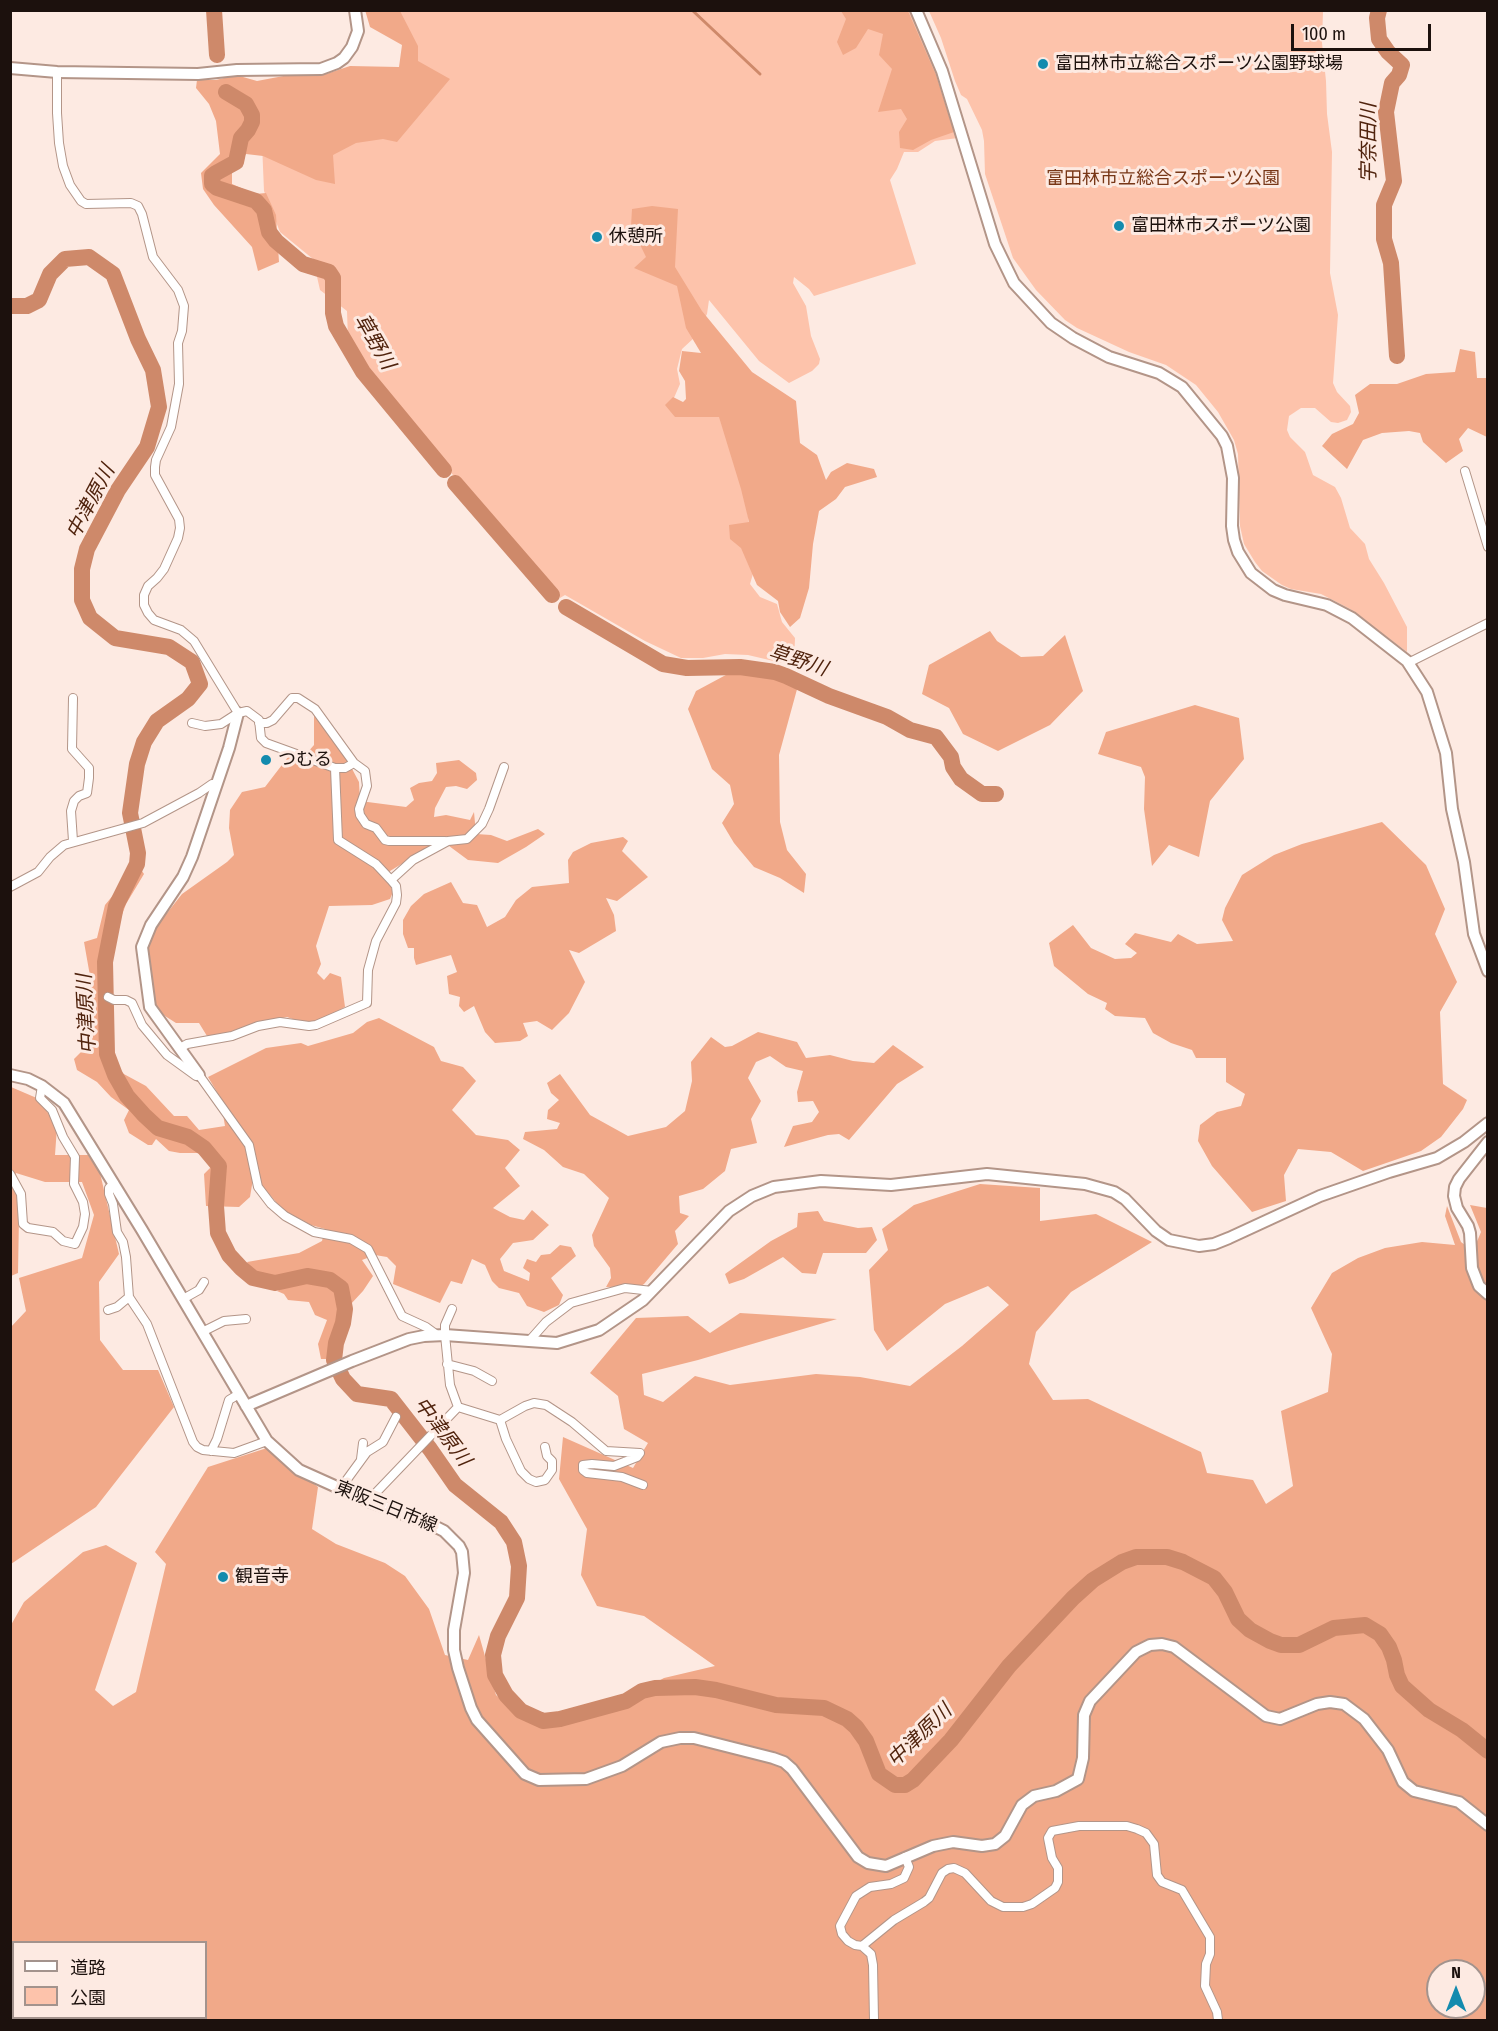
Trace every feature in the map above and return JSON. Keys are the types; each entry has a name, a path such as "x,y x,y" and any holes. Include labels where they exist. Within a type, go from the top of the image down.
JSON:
{"street":[{"path":"10,68 57,72 198,74 237,70 321,69 337,63 352,47 358,31 355,10"},
{"path":"916,10 942,71 995,244 1014,283 1060,330 1109,357 1171,379 1193,399 1222,436 1227,446 1233,478 1234,540 1238,552 1251,573 1273,590 1328,605 1352,618 1408,663 1427,692 1443,744 1452,809 1464,862 1472,925 1488,971"},
{"path":"57,72 59,143 63,166 70,184 81,201 86,204 131,203 138,206 153,257 178,290 184,306 182,331 177,343 180,372 177,399 171,426 155,467 155,475 179,519 180,528 164,569 148,586 144,595 144,605 154,620 181,630 194,641 238,713 229,748 183,877 151,925 142,947 150,1007 249,1145 258,1186 271,1204 285,1216 314,1232 351,1239 368,1249 402,1316 441,1335"},
{"path":"1465,471 1488,547"},
{"path":"1408,663 1488,623"},
{"path":"73,841 71,811 74,801 87,793 89,778 89,768 72,749 74,698"},
{"path":"260,723 273,720 292,698 298,698 315,709 354,763 365,771 367,786 359,809 360,815 366,824 376,828 389,841 448,842 467,839 482,825 504,767"},
{"path":"192,723 205,726 221,724 242,711 253,714 260,723 261,738 266,743 335,768 345,768 354,763"},
{"path":"180,1048 187,1044 232,1036 258,1026 280,1022 316,1025 367,1003 368,970 376,941 396,903 396,886 376,864 338,840 335,768"},
{"path":"10,887 38,872 56,851 73,841 143,823 212,784 216,785"},
{"path":"391,880 412,860 448,842"},
{"path":"108,997 132,1003 142,1025 167,1055 196,1076 199,1075"},
{"name":"東阪三日市線","path":"10,1075 28,1079 42,1086 64,1103 267,1441 299,1470 368,1501 430,1524 444,1531 459,1546 462,1552 464,1573 453,1639 458,1668 477,1720 525,1774 539,1780 586,1779 622,1766 653,1746 669,1740 694,1738 784,1762 792,1769 858,1857 868,1863 886,1866 933,1846 953,1842 982,1846 994,1844 1005,1836 1022,1804 1034,1796 1056,1791 1078,1779 1083,1758 1084,1715 1090,1701 1136,1652 1150,1645 1162,1644 1174,1647 1266,1716 1280,1719 1317,1704 1330,1702 1344,1704 1364,1719 1388,1749 1403,1782 1414,1791 1459,1802 1488,1825"},
{"path":"10,1174 21,1194 23,1224 28,1228 53,1232 63,1240 75,1244 83,1227 85,1214 83,1202 74,1184 75,1157 63,1137 52,1110 40,1098 42,1086"},
{"path":"246,1406 409,1339 441,1335 556,1343 582,1336 611,1323 630,1310 652,1291 729,1211 752,1196 774,1187 828,1181 891,1185 987,1174 1085,1184 1114,1192 1125,1199 1156,1231 1169,1240 1199,1246 1214,1244 1229,1238 1320,1196 1437,1158 1464,1142 1488,1123"},
{"path":"1488,1142 1459,1179 1454,1196 1457,1208 1470,1233 1472,1268 1479,1286 1488,1294"},
{"path":"114,1183 109,1188 109,1194 113,1204 117,1232 123,1242 126,1257 129,1297 147,1324 193,1442 197,1448 234,1453 267,1441"},
{"path":"183,1299 198,1290 204,1282"},
{"path":"530,1340 546,1322 571,1303 625,1288 652,1291"},
{"path":"108,1310 117,1307 129,1297"},
{"path":"452,1309 441,1335 450,1385 458,1407"},
{"path":"202,1332 224,1321 246,1319"},
{"path":"447,1364 474,1371 492,1381"},
{"path":"211,1451 218,1439 229,1400 239,1394"},
{"path":"458,1407 500,1420 534,1403 546,1405 572,1422 606,1451 640,1453 637,1457 614,1466 583,1465 583,1470 587,1473 622,1477 644,1485"},
{"path":"368,1501 458,1407"},
{"path":"340,1489 361,1460 372,1448 383,1442 396,1417"},
{"path":"500,1420 521,1471 536,1482 545,1480 552,1470 552,1461 547,1456 545,1447"},
{"path":"361,1460 363,1443"},
{"path":"862,1946 894,1920 929,1898 937,1881 948,1869 954,1868 965,1873 991,1901 1004,1907 1023,1907 1032,1904 1055,1888 1058,1882 1058,1868 1052,1858 1047,1838 1052,1831 1079,1826 1127,1826 1146,1833 1154,1844 1157,1875 1162,1882 1182,1890 1188,1897 1193,1912 1207,1930 1211,1944 1206,1964 1205,1986 1218,2020"},
{"path":"874,2020 871,1954 862,1946 848,1941 842,1934 840,1926 856,1896 866,1889 891,1884 904,1878 909,1867 905,1857"}],"green space":[{"path":"384,11 912,11 939,75 958,138 935,141 918,152 904,152 890,180 916,264 814,296 794,277 793,283 806,306 811,336 820,359 819,364 812,371 789,383 759,361 709,300 707,314 695,337 682,349 677,369 680,384 670,407 723,417 743,480 755,567 750,584 760,597 777,604 782,622 795,638 794,663 782,663 748,655 725,654 703,658 681,658 645,641 565,595 560,598 365,371 348,339 347,311 320,290 313,259 280,232 264,191 262,143 404,70 408,44"},
{"name":"富田林市立総合スポーツ公園","path":"929,11 1323,11 1322,43 1332,152 1330,273 1338,315 1333,383 1337,392 1350,406 1351,412 1347,420 1338,423 1331,422 1315,408 1301,408 1289,416 1287,430 1290,437 1305,452 1313,475 1335,487 1341,498 1350,528 1365,544 1369,559 1407,627 1407,652 1350,609 1321,594 1291,589 1262,571 1244,544 1240,526 1238,454 1234,440 1218,412 1196,385 1166,365 1129,352 1077,328 1065,320 1036,290 1013,258 985,174 982,130 967,99 961,95"}],"shaded area":[{"path":"365,10 400,11 418,46 418,61 450,79 397,142 383,139 356,143 333,155 335,184 316,180 263,156 246,154 232,169 232,184 255,194 266,193 276,215 279,262 258,271 252,247 214,205 203,189 201,173 220,154 216,121 209,104 196,88 197,80 216,80 236,75 257,81 294,74 326,74 350,66 399,67 402,45 370,27"},
{"path":"841,11 908,11 936,75 954,132 931,140 913,150 900,148 899,132 907,119 901,109 878,112 892,69 879,55 883,34 868,29 856,48 843,55 837,42 846,19"},
{"path":"652,206 678,209 675,267 702,311 752,372 796,401 800,443 817,455 826,480 831,472 847,463 874,469 877,477 845,487 836,499 819,511 809,588 800,618 790,627 780,612 778,601 757,585 741,548 730,539 729,525 749,522 719,417 675,417 665,405 673,397 683,402 686,399 685,381 679,371 682,351 701,353 686,328 677,286 634,268 646,257 631,226 632,209"},
{"path":"1460,349 1475,352 1477,378 1487,378 1487,437 1468,428 1459,439 1463,451 1446,463 1423,442 1420,433 1409,431 1382,433 1363,440 1347,469 1322,446 1332,434 1353,424 1359,413 1355,395 1370,384 1397,384 1426,374 1455,372"},
{"path":"990,631 997,641 1021,657 1043,656 1065,635 1083,691 1050,725 998,751 963,734 949,708 922,694 929,665"},
{"path":"737,669 763,669 799,682 779,755 780,822 787,850 806,874 804,893 780,878 754,867 734,843 722,823 734,804 730,785 712,769 688,709 696,691"},
{"path":"1195,705 1239,718 1244,759 1210,801 1199,857 1169,845 1152,866 1144,809 1145,777 1141,767 1098,754 1106,732"},
{"path":"314,712 340,746 359,782 360,801 406,807 414,800 410,788 419,783 432,781 437,773 436,763 459,760 476,773 477,780 467,789 456,786 446,787 435,808 434,817 446,815 470,820 474,812 476,834 491,835 507,841 538,829 545,834 498,863 468,860 441,840 390,871 388,880 393,892 390,899 372,905 329,906 316,946 321,964 317,973 324,980 330,973 341,977 345,1007 315,1023 301,1022 287,1017 249,1025 224,1034 207,1036 199,1023 176,1023 154,1005 147,946 156,927 182,894 234,855 229,828 230,810 242,792 265,787 288,757 307,753 314,745"},
{"path":"1382,822 1426,865 1445,909 1435,934 1457,982 1440,1012 1443,1084 1467,1100 1463,1109 1441,1137 1421,1151 1363,1171 1331,1152 1298,1149 1284,1175 1286,1201 1252,1212 1212,1166 1198,1141 1200,1125 1217,1112 1241,1106 1245,1094 1226,1082 1226,1058 1196,1058 1192,1050 1171,1043 1153,1033 1145,1018 1115,1016 1105,1009 1107,1003 1088,994 1054,966 1049,943 1073,925 1091,948 1115,959 1131,958 1137,953 1125,944 1135,933 1171,942 1178,934 1197,944 1233,941 1222,920 1225,908 1242,875 1274,855 1302,844"},
{"path":"623,837 628,841 622,851 648,877 617,901 606,898 614,915 616,931 579,953 569,950 585,982 569,1013 552,1030 537,1021 523,1023 528,1036 520,1041 495,1043 485,1032 474,1006 464,1012 459,1006 460,997 449,994 447,976 457,972 451,955 416,965 414,948 408,948 403,934 403,920 411,906 424,894 451,882 463,903 477,905 487,927 505,917 516,900 532,887 569,883 568,860 573,852 591,843"},
{"path":"140,868 144,874 126,904 114,936 110,973 111,1016 101,1041 109,1066 146,1086 174,1116 187,1116 199,1130 225,1126 220,1097 208,1077 266,1048 301,1043 308,1046 353,1033 367,1022 379,1018 434,1047 441,1061 463,1067 476,1081 452,1110 476,1135 508,1140 520,1150 505,1168 520,1186 493,1208 510,1217 524,1220 532,1210 549,1225 533,1240 513,1243 500,1259 504,1271 529,1281 530,1273 523,1268 527,1259 536,1262 541,1255 550,1254 560,1245 571,1247 576,1256 551,1278 563,1295 559,1305 544,1312 527,1306 519,1293 499,1288 492,1281 485,1265 472,1259 462,1284 451,1281 440,1303 393,1284 396,1266 387,1257 375,1255 362,1260 373,1276 363,1291 337,1319 330,1359 321,1359 318,1344 327,1320 315,1315 309,1302 288,1300 284,1294 277,1291 292,1284 286,1273 270,1278 256,1276 247,1262 299,1253 322,1241 325,1229 311,1225 283,1210 253,1179 250,1197 239,1207 206,1206 204,1174 211,1167 210,1162 201,1153 169,1151 156,1139 152,1145 148,1145 129,1133 124,1120 129,1110 111,1097 97,1082 77,1070 74,1059 82,1051 80,1041 86,1028 79,998 90,976 84,942 97,938 105,905 119,888 124,876"},
{"path":"758,1032 797,1042 806,1058 830,1055 874,1063 893,1045 924,1067 897,1084 849,1140 839,1134 828,1135 784,1147 793,1126 812,1122 819,1112 813,1101 798,1102 797,1092 803,1071 786,1067 770,1056 756,1062 748,1078 761,1101 751,1119 757,1143 731,1149 725,1171 703,1189 679,1196 680,1213 689,1216 675,1231 678,1244 644,1284 606,1287 611,1278 610,1268 594,1246 592,1235 609,1198 584,1174 563,1167 544,1150 523,1139 525,1132 557,1129 560,1123 547,1119 548,1110 559,1100 551,1093 547,1083 560,1074 590,1115 628,1136 666,1127 685,1111 692,1081 691,1062 711,1037 725,1047 732,1046"},
{"path":"11,1087 39,1099 57,1127 55,1155 88,1155 100,1173 119,1254 99,1282 100,1340 123,1370 158,1370 174,1407 96,1507 11,1564 10,1328 26,1311 19,1278 82,1258 94,1215 82,1182 45,1182 16,1173 19,1217 18,1273 11,1276"},
{"path":"980,1184 1040,1188 1040,1221 1096,1214 1152,1242 1071,1292 1036,1332 1029,1364 1053,1400 1088,1399 1201,1452 1207,1473 1253,1480 1266,1504 1293,1486 1281,1411 1328,1392 1332,1354 1311,1308 1332,1273 1358,1258 1385,1248 1422,1242 1455,1245 1445,1216 1447,1206 1461,1242 1473,1251 1481,1232 1470,1205 1487,1208 1487,2020 11,2020 11,1625 24,1602 83,1552 106,1545 137,1563 95,1690 113,1706 136,1692 166,1564 155,1552 208,1467 267,1448 318,1487 312,1529 336,1544 385,1563 405,1576 429,1609 445,1655 468,1660 479,1635 496,1695 525,1719 548,1726 598,1713 664,1678 715,1666 644,1616 597,1606 581,1575 587,1529 559,1479 563,1437 633,1468 648,1443 624,1429 618,1396 590,1373 636,1318 688,1316 710,1333 740,1313 837,1319 642,1374 644,1395 663,1402 695,1376 730,1385 816,1374 860,1377 910,1386 962,1346 1009,1305 988,1286 945,1304 887,1351 874,1330 869,1270 888,1250 882,1229 914,1205"},
{"path":"818,1211 824,1221 858,1228 872,1227 877,1240 866,1253 823,1253 816,1274 802,1273 783,1257 744,1279 729,1284 725,1274 771,1241 797,1227 798,1213"}],"waterway":[{"name":"草野川","path":"214,10 217,55"},
{"path":"692,10 760,74"},
{"name":"宇奈田川","path":"1379,10 1377,18 1379,39 1388,52 1402,65 1399,75 1392,83 1386,112 1394,181 1384,205 1384,239 1391,263 1397,356"},
{"name":"草野川","path":"226,92 246,104 252,115 252,122 241,138 236,162 212,176 212,184 217,188 256,201 264,210 269,232 276,241 303,264 329,272 333,278 333,313 336,326 363,372 444,470"},
{"name":"中津原川","path":"10,306 27,306 39,300 50,274 65,259 89,257 113,274 138,339 153,370 159,407 147,447 118,490 87,549 82,569 82,600 90,618 115,638 169,647 192,662 200,684 188,699 157,721 144,742 137,764 130,813 138,853 137,864 116,906 105,962 107,1054 115,1075 127,1096 144,1115 158,1128 188,1137 204,1148 219,1166 216,1206 218,1233 229,1255 253,1278 275,1283 307,1276 330,1280 341,1288 345,1309 334,1360 343,1379 357,1394 391,1399 455,1485 501,1522 514,1542 519,1566 517,1598 498,1636 493,1655 495,1675 506,1695 521,1711 543,1721 560,1719 626,1701 642,1691 655,1688 695,1687 776,1705 824,1708 847,1719 856,1727 866,1741 879,1774 895,1785 905,1785 913,1780 951,1740 1009,1666 1093,1580 1122,1562 1136,1557 1167,1557 1183,1562 1214,1578 1225,1592 1238,1619 1250,1630 1281,1645 1299,1645 1334,1628 1365,1625 1380,1634 1389,1647 1402,1686 1429,1710 1462,1730 1488,1751"},
{"name":"草野川","path":"455,483 552,595"},
{"name":"草野川","path":"566,607 663,664 687,668 740,667 775,672 829,696 887,717 910,730 936,737 951,757 953,767 961,779 982,794 996,794"}],"place":[{"name":"富田林市立総合スポーツ公園野球場","path":"1043,64"},
{"name":"富田林市スポーツ公園","path":"1119,226"},
{"name":"休憩所","path":"597,237"},
{"name":"つむる","path":"266,760"},
{"name":"観音寺","path":"223,1577"}]}
